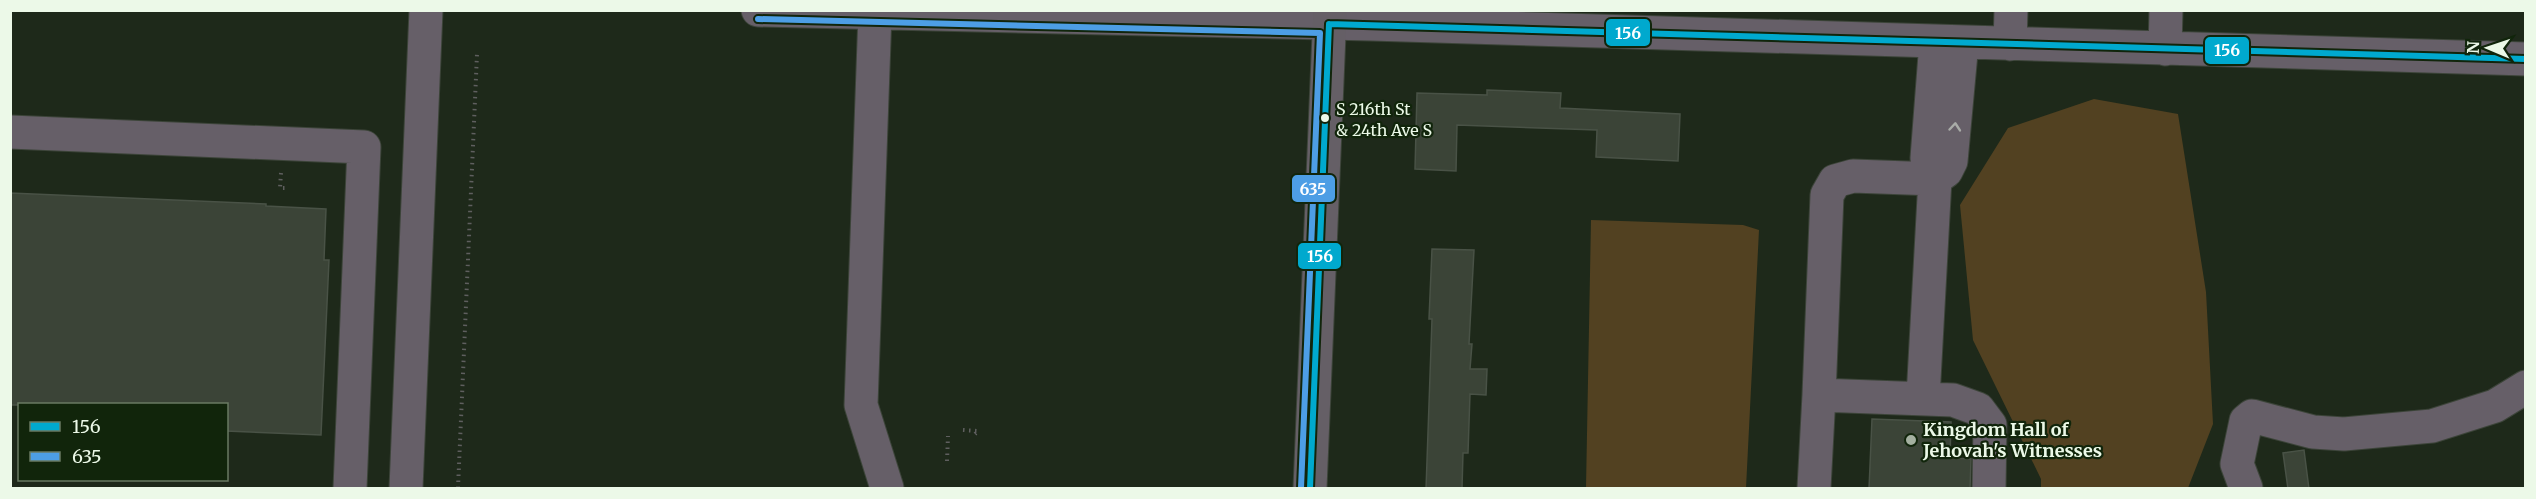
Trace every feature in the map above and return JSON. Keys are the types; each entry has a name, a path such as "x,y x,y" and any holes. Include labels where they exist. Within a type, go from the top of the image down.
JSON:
{"main road":[{"path":"1310,489 1329,17"}],"street":[{"path":"406,489 426,10"},
{"path":"758,10 1828,24 1949,42 2526,59"},
{"path":"2010,44 2011,10"},
{"path":"2165,49 2166,10"},
{"path":"874,13 861,405 887,489"},
{"path":"1923,398 1935,179 1927,158 1949,42"},
{"path":"10,132 364,147 350,489"},
{"path":"1814,489 1827,195 1835,181 1853,176 1935,179"},
{"path":"2246,489 2237,464 2246,421 2252,416 2313,432 2344,434 2432,426 2494,406 2526,387"},
{"path":"1818,395 1953,400 1978,409 1990,425 1989,489"}],"path":[{"path":"458,489 477,54"},
{"path":"281,167 280,188 286,188"},
{"path":"963,430 978,431 975,434"},
{"path":"947,461 948,435"}],"shaded area":[{"path":"2094,99 2178,114 2206,292 2213,424 2188,488 2041,488 2041,479 1973,340 1960,205 2008,128"},
{"path":"1591,220 1743,225 1759,230 1746,488 1586,488"}],"building":[{"path":"1487,90 1561,93 1560,108 1680,114 1678,161 1596,157 1597,130 1457,125 1456,171 1415,169 1417,93 1487,95"},
{"path":"10,193 266,204 266,206 326,209 324,260 329,260 321,435 228,431 228,403 18,403 18,405 10,405"},
{"path":"1432,249 1474,250 1469,344 1472,344 1470,369 1487,369 1486,395 1470,394 1468,453 1463,453 1462,489 1426,489"},
{"name":"Kingdom Hall of Jehovah's Witnesses","path":"1872,419 1951,422 1950,458 1971,459 1970,489 1869,489"},
{"path":"2304,450 2309,489 2288,489 2283,453"}],"transit line":[{"name":"635","path":"758,19 1320,33 1301,488"},
{"name":"156","path":"1329,24 2526,59"},
{"name":"156","path":"1310,488 1329,24"}],"place":[{"name":"S 216th St & 24th Ave S","path":"1325,118"},
{"name":"Kingdom Hall of Jehovah's Witnesses","path":"1911,440"}]}
